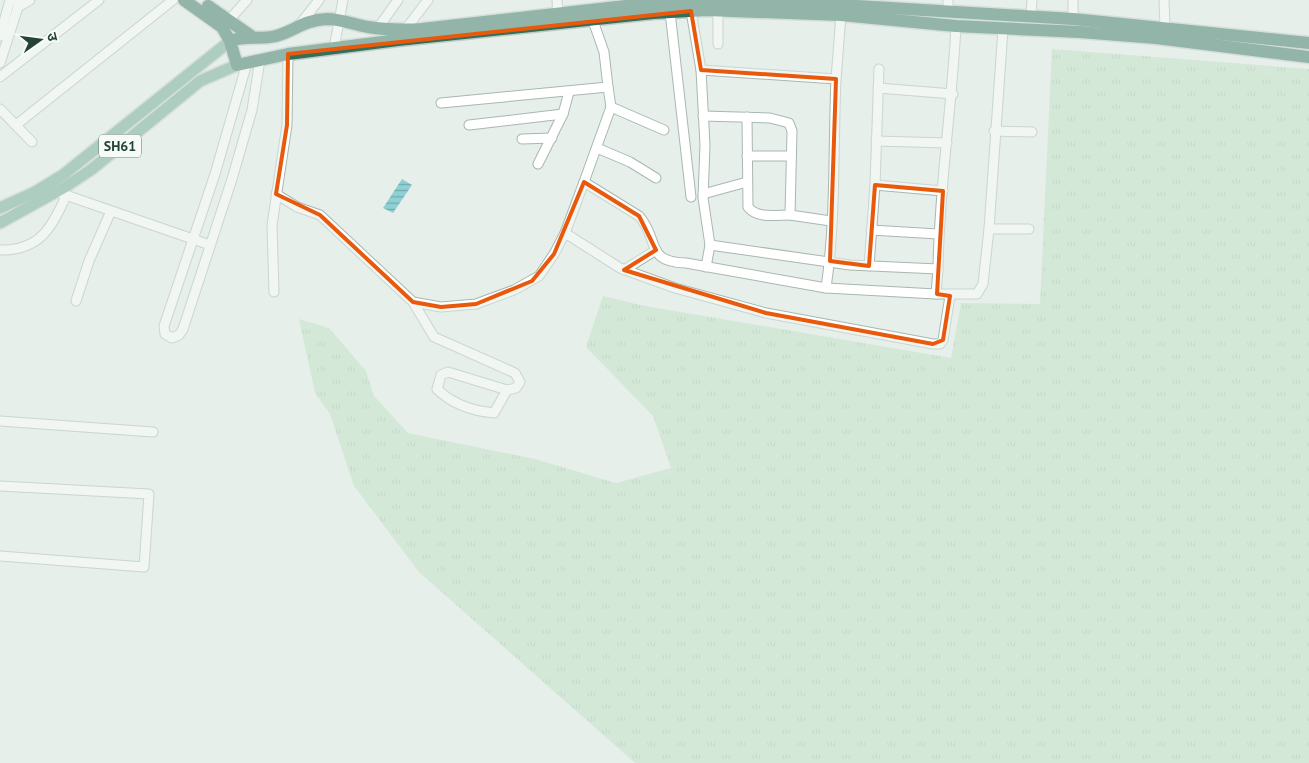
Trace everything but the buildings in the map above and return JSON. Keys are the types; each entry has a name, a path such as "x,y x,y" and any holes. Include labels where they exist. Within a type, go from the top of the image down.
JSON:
{"highway":[{"path":"184,0 217,23 248,63 288,54 690,2 791,1 948,6 1031,17 1164,27 1309,43"},
{"path":"199,0 252,36"},
{"path":"230,40 252,36 276,36 301,24 341,19 378,28 405,30 558,14 591,15 718,11 841,15 956,26 1156,38 1309,56"}],"main road":[{"name":"SH61","path":"0,208 34,192 63,175 230,40"},
{"name":"SH61","path":"0,224 61,194 200,82 248,63"}],"street":[{"path":"0,36 10,0"},
{"path":"0,63 18,4 30,0"},
{"path":"0,77 99,0"},
{"path":"16,125 174,0"},
{"path":"229,20 247,0"},
{"path":"301,24 320,0"},
{"path":"334,48 341,19 343,0"},
{"path":"378,28 398,0"},
{"path":"405,30 428,0"},
{"path":"557,0 558,14"},
{"path":"1031,17 1032,0"},
{"path":"1073,0 1073,19"},
{"path":"1164,0 1164,27"},
{"path":"691,11 701,70 705,145 703,194 710,245 706,267"},
{"path":"718,11 718,44"},
{"path":"670,12 691,197"},
{"path":"413,302 441,307 476,304 514,290 539,276 554,254 565,233 611,107 604,52 591,15"},
{"path":"826,288 830,261 836,78 841,15"},
{"path":"936,294 938,234 953,94 956,26"},
{"path":"584,182 639,216 644,222 656,250 663,259 672,262 826,288 950,296 977,294 981,291 989,229 994,131 1003,29"},
{"path":"274,292 272,225 287,125 288,54"},
{"path":"248,63 252,110 232,179 183,329 179,336 172,338 165,334 164,326 248,63"},
{"path":"868,266 875,185 878,69"},
{"path":"701,70 836,78"},
{"path":"441,103 608,88"},
{"path":"878,88 953,94"},
{"path":"538,164 563,114 569,92"},
{"path":"611,107 664,130"},
{"path":"0,109 32,142"},
{"path":"469,125 563,114"},
{"path":"703,116 747,117 789,123 792,132 790,215"},
{"path":"747,117 748,207 752,212 760,215 790,215 831,221"},
{"path":"994,131 1032,132"},
{"path":"522,139 552,138"},
{"path":"876,140 947,143"},
{"path":"597,148 630,162 656,178"},
{"path":"747,156 791,156"},
{"path":"703,194 747,182"},
{"path":"875,185 943,191"},
{"path":"0,250 22,249 45,234 55,222 61,194 210,245"},
{"path":"276,194 297,207 320,215 413,302 434,337 515,373 519,385 507,390 448,372 441,375 437,383 437,389 445,396 484,413 494,414 507,390"},
{"path":"76,300 89,261 111,211"},
{"path":"989,229 1029,229"},
{"path":"871,230 938,234"},
{"path":"565,233 624,270 675,288 766,313 933,344 940,344 943,340 950,296"},
{"path":"710,245 850,265 938,269"},
{"path":"624,270 656,250"},
{"path":"0,421 153,432"},
{"path":"0,486 149,494 144,567 0,556"}],"highlighted area":[{"path":"691,11 701,70 836,79 830,261 869,266 875,185 943,191 937,294 950,296 943,340 933,344 766,313 624,270 656,250 639,216 584,182 554,254 532,281 476,304 441,307 413,302 320,215 276,194 287,125 288,54"}],"green space":[{"path":"1052,49 1309,69 1309,763 635,763 419,572 354,486 330,414 315,393 299,319 329,328 366,371 374,396 408,433 535,459 616,483 671,468 653,416 586,347 603,296 640,305 951,358 961,303 1040,304"}],"water":[{"path":"402,179 412,185 393,213 383,208"}]}
